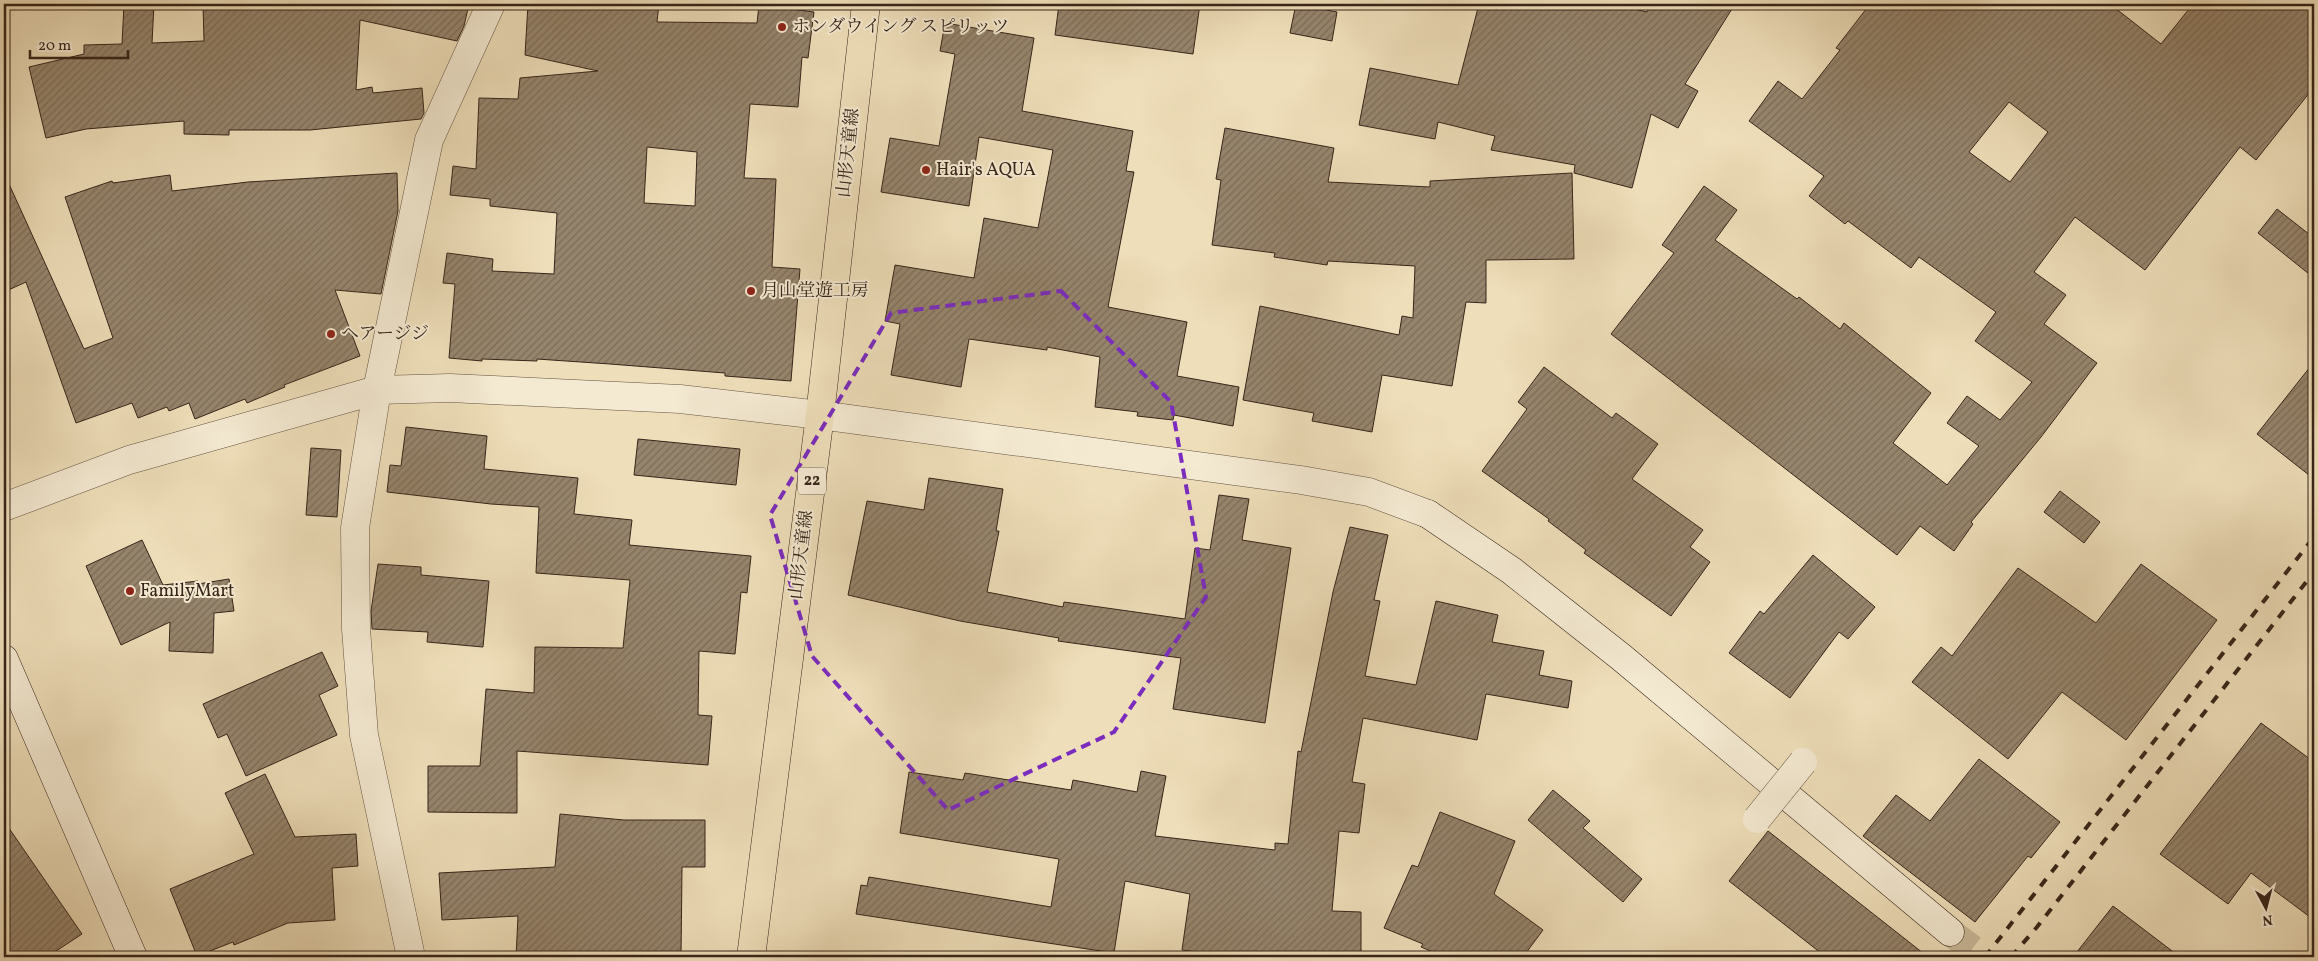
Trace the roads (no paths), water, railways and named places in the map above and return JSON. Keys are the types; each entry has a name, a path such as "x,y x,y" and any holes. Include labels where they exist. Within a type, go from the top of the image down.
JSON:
{"main road":[{"name":"山形天童線","path":"751,957 820,415 866,4"}],"street":[{"path":"411,957 364,735 356,629 355,528 377,390 429,140 492,4"},
{"path":"4,507 129,460 377,390 450,388 680,399 820,415 1301,480 1369,492 1428,514 1512,571 1621,657 1950,932"},
{"path":"4,659 133,957"},
{"path":"1757,819 1803,762"}],"tunnel":[{"path":"1950,932 1983,957"}],"railway":[{"path":"1985,957 2314,537"},
{"path":"2011,957 2037,927 2314,572"}],"place":[{"name":"ホンダウイング スピリッツ","path":"782,27"},
{"name":"Hair's AQUA","path":"926,170"},
{"name":"月山堂遊工房","path":"751,291"},
{"name":"ヘアージジ","path":"331,334"},
{"name":"FamilyMart","path":"130,591"}]}
